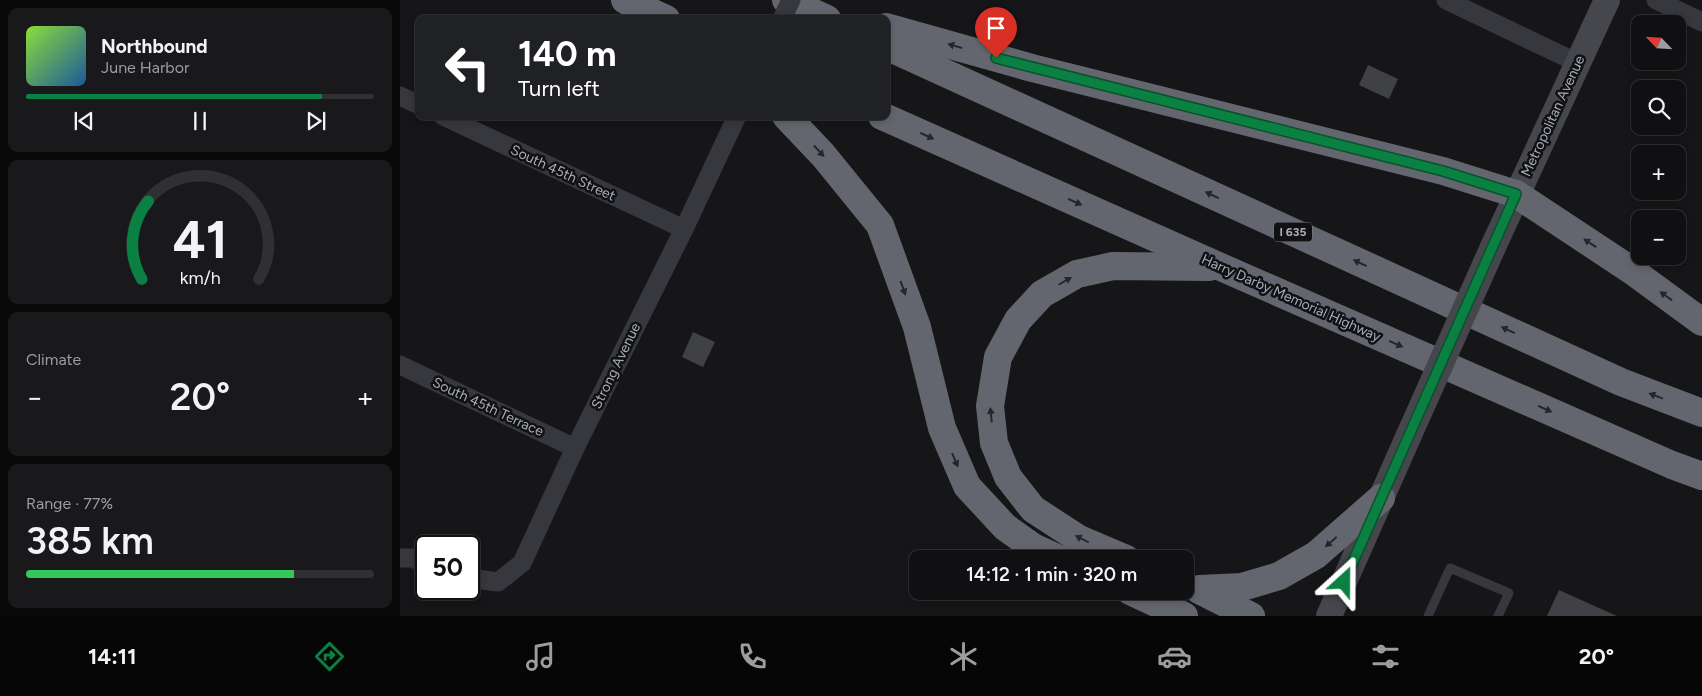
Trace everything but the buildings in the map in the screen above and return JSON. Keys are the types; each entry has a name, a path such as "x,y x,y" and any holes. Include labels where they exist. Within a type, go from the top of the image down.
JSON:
{"highway":[{"path":"625,0 657,15"},
{"path":"786,0 824,15"},
{"path":"890,28 1032,68 1443,171 1516,194 1631,270 1702,322"},
{"name":"I 635","path":"890,48 1621,382 1702,413"},
{"path":"790,120 823,155 880,225 917,327 942,428 966,486 1005,527 1040,550"},
{"name":"Harry Darby Memorial Highway","path":"890,120 1223,268 1672,465 1702,476"},
{"path":"1105,550 1079,539 1033,509 1008,477 994,443 990,406 998,357 1018,320 1042,294 1076,274 1113,266 1223,268"},
{"path":"1194,586 1242,587 1279,576 1316,555 1381,498"},
{"path":"1194,587 1251,616"},
{"path":"1149,600 1184,616"}],"main road":[{"name":"Metropolitan Avenue","path":"1329,616 1516,194 1607,0"}],"street":[{"path":"784,15 791,0"},
{"path":"1446,0 1578,63"},
{"path":"1656,0 1702,22"},
{"path":"400,96 415,103"},
{"name":"South 45th Street","path":"452,120 684,229"},
{"name":"Strong Avenue","path":"480,580 498,582 522,563 575,448 684,229 734,120"},
{"name":"South 45th Terrace","path":"400,365 575,448"},
{"path":"400,558 415,559"}],"lane":[{"path":"1428,616 1450,568 1509,593 1498,616"}],"route":[{"path":"996,58 1443,171 1516,194 1344,582"}]}
